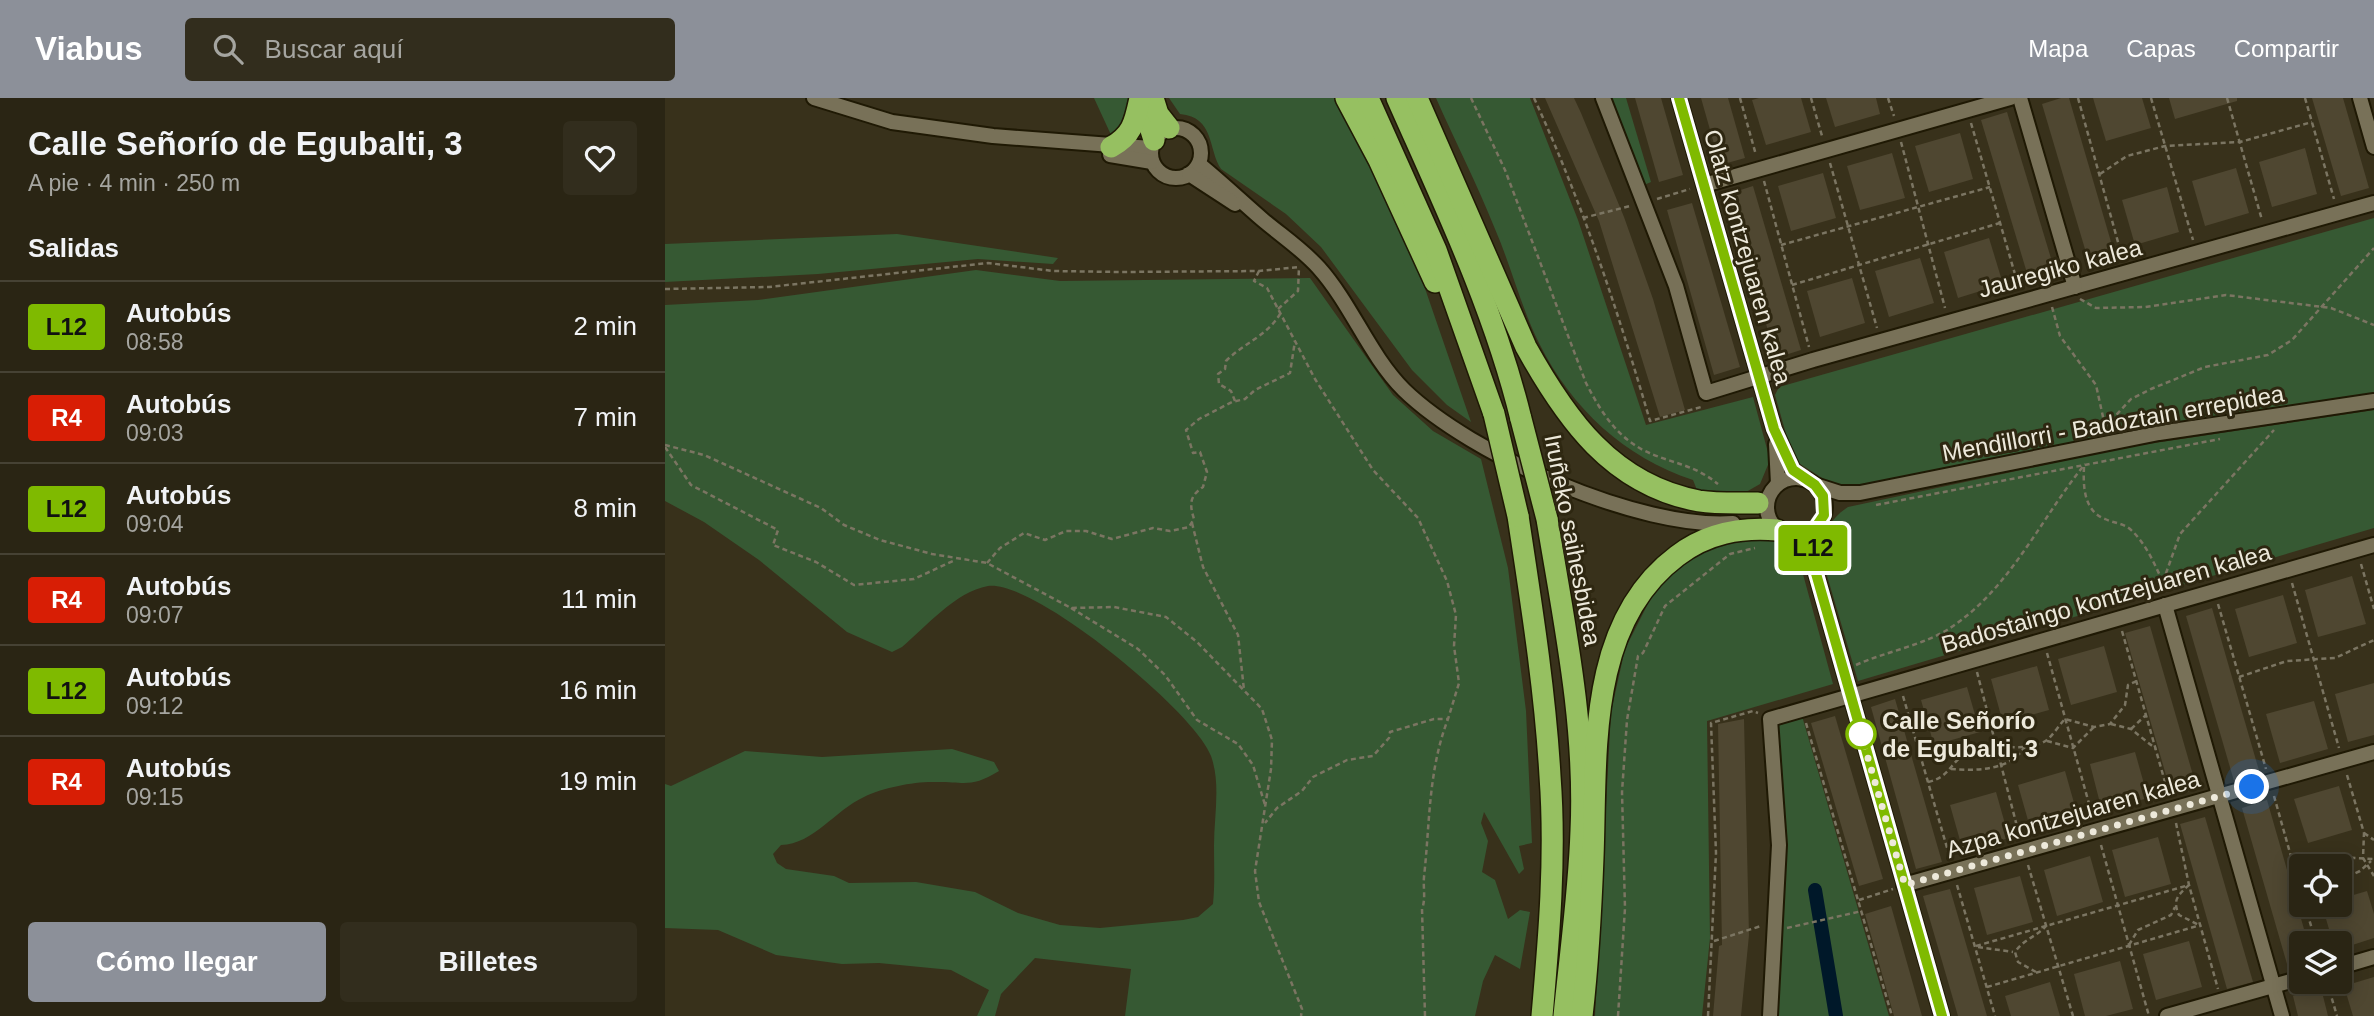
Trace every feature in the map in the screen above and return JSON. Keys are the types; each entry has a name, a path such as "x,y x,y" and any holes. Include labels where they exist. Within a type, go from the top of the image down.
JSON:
{"highway":[{"path":"1141,98 1157,144"},
{"path":"1111,147 1126,139 1132,131 1141,98"},
{"path":"1153,98 1158,114 1157,144"},
{"path":"1346,98 1379,160 1481,377"},
{"name":"Iruñeko saihesbidea","path":"1368,98 1436,250 1493,414 1518,516 1539,651 1551,778 1550,921 1542,1016"},
{"name":"Iruñeko saihesbidea","path":"1397,98 1444,203 1514,388 1547,519 1571,666 1579,750 1581,830 1564,1016"},
{"path":"1417,98 1503,294 1546,384 1579,431 1618,468 1642,482 1671,494 1771,517"},
{"path":"1503,294 1514,388"},
{"path":"1582,1016 1590,941 1599,732 1605,679 1625,619 1642,590 1662,568 1689,547 1771,517"}],"street":[{"path":"814,98 892,122 1111,147 1157,144 1184,129 1194,135 1200,145 1194,169 1178,178 1167,176 1157,144"},
{"name":"Jauregiko kalea","path":"1602,98 1676,286 1706,393 2023,301 2078,293 2127,273 2374,203"},
{"name":"Olatz kontzejuaren kalea","path":"1679,98 1774,429 1793,470 1809,482"},
{"path":"1704,185 2010,98"},
{"path":"2020,98 2078,293"},
{"path":"2360,98 2374,148"},
{"path":"1065,143 1157,144"},
{"path":"1194,169 1260,218 1320,269 1379,358 1403,389 1455,432 1605,501 1660,516 1712,525 1771,517"},
{"name":"Mendillorri - Badoztain errepidea","path":"1825,509 2159,433 2374,401"},
{"name":"Olatz kontzejuaren kalea","path":"1774,429 1778,484"},
{"path":"1693,521 1735,513 1771,517 1804,535 1813,531 1821,521 1825,509 1823,496 1809,482 1790,479 1778,484 1771,517"},
{"name":"Mendillorri - Badoztain errepidea","path":"1809,482 1862,500"},
{"path":"1771,517 1799,546 1815,570"},
{"path":"1813,531 1815,570 1942,1016"},
{"name":"Badostaingo kontzejuaren kalea","path":"1770,719 2374,545"},
{"path":"2165,605 2282,1016"},
{"path":"1770,719 1777,806 1776,926 1770,1016"},
{"name":"Azpa kontzejuaren kalea","path":"1905,885 2374,752"},
{"path":"2352,963 2374,957"},
{"path":"2167,1016 2289,981"}],"path":[{"path":"1471,98 1505,170 1586,383 1602,415 1643,449 1689,465 1722,487"},
{"path":"1534,98 1565,170 1621,319 1650,421 1701,407"},
{"path":"1740,98 1813,360"},
{"path":"1811,98 1881,341"},
{"path":"1888,98 1949,322"},
{"path":"2078,98 2127,273"},
{"path":"2151,98 2197,253"},
{"path":"2227,98 2266,233"},
{"path":"2305,98 2338,213"},
{"path":"1967,109 2023,301"},
{"path":"2100,174 2127,156 2165,146 2239,142 2312,122"},
{"path":"1781,245 1990,187"},
{"path":"1792,285 2000,223"},
{"path":"2052,307 2060,336 2096,384 2105,427 2131,400 2151,389 2205,367 2268,355 2292,340 2319,306 2374,248"},
{"path":"665,289 769,287 988,263 1053,271 1259,271 1299,267 1320,269"},
{"path":"1235,401 1231,391 1219,384 1218,374 1225,369 1226,361 1243,345 1270,330 1278,312 1298,291 1299,267"},
{"path":"1259,271 1254,281 1267,288 1315,379 1373,470 1418,519 1450,589 1456,615 1454,646 1459,683 1437,749 1431,782 1433,801 1429,809 1430,835 1424,879 1426,898 1422,909 1425,1016"},
{"path":"2078,293 2096,307 2145,307 2226,295 2319,306 2351,314 2374,326"},
{"path":"1244,691 1238,635 1223,600 1203,566 1192,523 1191,499 1194,492 1203,487 1206,472 1199,452 1192,453 1186,430 1199,419 1235,401 1245,399 1255,390 1290,373 1296,339"},
{"path":"2260,432 2286,428"},
{"path":"2085,464 2084,491 2091,510 2103,519 2128,527 2143,542 2169,594 2165,576 2180,534 2274,430"},
{"path":"1862,500 2233,437"},
{"path":"665,446 704,455 821,508 843,525 880,540 987,563 1071,608 1138,649 1165,675 1197,720 1238,744 1247,754 1265,808"},
{"path":"665,446 691,485 778,530 773,545 816,562 854,585 914,579 959,558"},
{"path":"1853,666 1948,630 1979,607 2013,566 2085,464"},
{"path":"987,563 1000,548 1024,533 1045,540 1066,531 1086,531 1112,539 1153,528 1170,531 1189,527 1192,523"},
{"path":"1618,1016 1625,908 1622,792 1627,720 1638,656 1643,653 1665,606 1730,554 1756,548"},
{"path":"2357,550 2374,609"},
{"path":"2288,570 2364,833 2363,858 2374,876"},
{"path":"2214,591 2291,854"},
{"path":"1071,608 1114,607 1166,617 1197,642 1262,709 1272,740 1263,826 1255,871 1259,902 1302,1009 1301,1016"},
{"path":"2121,629 2173,809 2189,885 2221,1001"},
{"path":"2239,677 2287,661 2335,658 2374,640"},
{"path":"2046,649 2149,1016"},
{"path":"1976,671 2024,851 2073,1016"},
{"path":"1899,681 1995,1016"},
{"path":"2110,724 2125,705 2127,685 2137,681"},
{"path":"1802,710 1892,1016"},
{"path":"1708,1016 1714,941 1716,853 1711,723 1753,711 1770,719"},
{"path":"2131,729 2146,715"},
{"path":"1263,826 1273,811 1302,791 1316,774 1347,760 1373,755 1389,738 1390,732 1434,719 1448,719"},
{"path":"2065,719 2094,727 2110,724 2131,729 2156,749"},
{"path":"2046,741 2065,719"},
{"path":"2073,748 2094,727"},
{"path":"1928,782 1943,778 1966,753 1983,747 2026,746 2046,741 2073,748"},
{"path":"1951,769 1984,771 2021,754 2026,746"},
{"path":"2364,833 2374,841"},
{"path":"2352,858 2373,860 2367,867 2352,874"},
{"path":"1859,900 1905,885"},
{"path":"1975,947 2189,885"},
{"path":"2129,945 2138,930 2171,915 2176,897 2189,885"},
{"path":"2175,907 2179,915 2201,926"},
{"path":"1714,941 1776,926 1862,911"},
{"path":"2015,952 2023,940 2038,935 2046,926"},
{"path":"1987,986 2201,926"},
{"path":"1975,947 2015,952"},
{"path":"2015,952 2018,962 2036,972"},
{"path":"2331,994 2337,1016"}],"green space":[{"path":"1094,98 1133,98 1131,116 1112,137"},
{"path":"1169,98 1337,98 1419,271 1471,422 1447,405 1412,370 1321,247 1286,214 1221,169 1205,128 1191,116 1180,114"},
{"path":"1436,98 1530,98 1578,220 1646,425 1753,397 1770,460 1760,484 1746,492 1697,490 1693,480 1644,458 1623,444 1603,428 1567,389 1539,343 1488,212"},
{"path":"1609,98 1626,98 1651,182 1644,185"},
{"path":"2374,218 2374,394 2126,433 1858,485 1842,486 1827,481 1797,462 1790,448 1775,395 1779,387"},
{"path":"897,234 1058,258 1053,264 978,259 818,274 665,282 665,244"},
{"path":"976,270 1060,281 1310,278 1393,395 1433,431 1481,459 1508,568 1526,711 1532,843 1519,846 1524,869 1519,874 1484,812 1481,823 1488,841 1482,872 1495,880 1508,919 1520,910 1530,912 1520,969 1495,955 1483,981 1475,1016 1125,1016 1131,969 1035,958 1001,994 995,1016 977,1016 989,990 951,970 879,963 842,964 776,955 718,930 665,928 665,784 671,786 745,751 822,757 952,749 994,762 999,771 973,782 915,783 888,788 864,797 804,839 781,845 773,854 777,863 786,869 834,876 849,883 916,882 975,892 1018,913 1060,925 1100,928 1183,920 1198,917 1213,904 1216,778 1211,756 1199,736 1146,681 1075,625 1010,590 988,586 976,589 953,602 902,647 892,652 847,632 759,560 704,522 665,501 665,305 758,300"},
{"path":"2374,410 2374,528 1858,681 1821,555 1823,540 1829,527 1848,507 2128,447"},
{"path":"1777,536 1795,545 1833,684 1707,721 1710,938 1702,1016 1595,1016 1611,712 1625,649 1657,586 1689,559 1723,540"},
{"path":"1802,716 1889,1016 1777,1016 1783,848 1778,726"}],"building":[{"path":"1545,98 1574,98 1581,113 1624,217 1653,299 1685,410 1660,417 1599,221"},
{"path":"1635,98 1661,98 1683,175 1659,182"},
{"path":"1701,98 1728,98 1745,158 1720,165"},
{"path":"1801,98 1811,132 1766,145 1752,100"},
{"path":"1826,98 1876,98 1880,114 1835,127"},
{"path":"2069,98 2116,259 2090,266 2042,104"},
{"path":"2093,98 2142,98 2151,128 2106,141"},
{"path":"2169,98 2237,98 2237,101 2175,119"},
{"path":"2312,98 2343,98 2369,188 2341,196"},
{"path":"2007,112 2056,275 2030,283 1981,120"},
{"path":"1960,133 1973,179 1929,192 1915,146"},
{"path":"2305,148 2317,194 2272,207 2259,162"},
{"path":"1892,153 1905,198 1860,210 1847,166"},
{"path":"2236,168 2249,213 2205,226 2192,181"},
{"path":"1823,173 1836,218 1791,231 1778,186"},
{"path":"1753,186 1801,350 1776,358 1728,194"},
{"path":"2167,187 2179,232 2135,245 2122,200"},
{"path":"1692,203 1740,367 1714,375 1667,210"},
{"path":"1989,238 2003,284 1958,298 1944,252"},
{"path":"1920,258 1934,303 1889,317 1875,271"},
{"path":"1852,278 1865,323 1820,337 1807,291"},
{"path":"2352,576 2366,624 2318,637 2305,590"},
{"path":"2283,595 2297,643 2249,657 2235,609"},
{"path":"2212,608 2260,774 2234,781 2186,616"},
{"path":"2150,626 2197,789 2172,796 2125,633"},
{"path":"2104,646 2117,692 2071,705 2058,659"},
{"path":"2037,666 2049,710 2003,723 1991,679"},
{"path":"2374,683 2374,735 2348,742 2335,694"},
{"path":"1967,687 1980,732 1934,745 1921,700"},
{"path":"1895,699 1942,862 1916,869 1871,707"},
{"path":"2314,701 2328,749 2280,763 2266,714"},
{"path":"1835,716 1883,879 1859,886 1811,723"},
{"path":"1744,719 1749,935 1741,1016 1713,1016 1719,946 1722,945 1718,724"},
{"path":"2135,752 2148,798 2102,811 2090,764"},
{"path":"2065,771 2078,817 2031,831 2018,785"},
{"path":"2339,786 2352,830 2308,843 2294,799"},
{"path":"1996,792 2009,838 1963,851 1950,805"},
{"path":"2267,800 2289,877 2289,917 2301,917 2305,931 2289,931 2289,971 2242,808"},
{"path":"2205,817 2253,982 2227,989 2180,824"},
{"path":"2158,837 2171,884 2125,897 2112,850"},
{"path":"2090,856 2103,902 2057,916 2044,870"},
{"path":"2020,876 2033,922 1987,935 1974,888"},
{"path":"1950,889 1987,1016 1958,1016 1923,896"},
{"path":"2367,891 2374,914 2374,938 2352,945 2352,931 2330,931 2325,917 2352,917 2352,895"},
{"path":"1891,906 1922,1016 1894,1016 1865,914"},
{"path":"2189,941 2202,987 2156,1000 2143,954"},
{"path":"2120,961 2133,1009 2106,1016 2085,1016 2074,974"},
{"path":"2374,977 2374,1016 2353,1016 2346,994 2352,994 2352,984"},
{"path":"2050,982 2060,1016 2011,1016 2005,996"},
{"path":"2322,994 2328,1016 2298,1016 2293,996"}],"waterway":[{"path":"1815,890 1836,1016"}],"bus line":[{"name":"L12","path":"1679,98 1774,429 1793,470 1815,485 1823,496 1824,515 1813,531 1815,570 1942,1016"}],"place":[{"name":"Calle Señorío de Egubalti, 3","path":"1861,734"}],"route":[{"path":"1861,734 1905,885 2252,787"}]}
